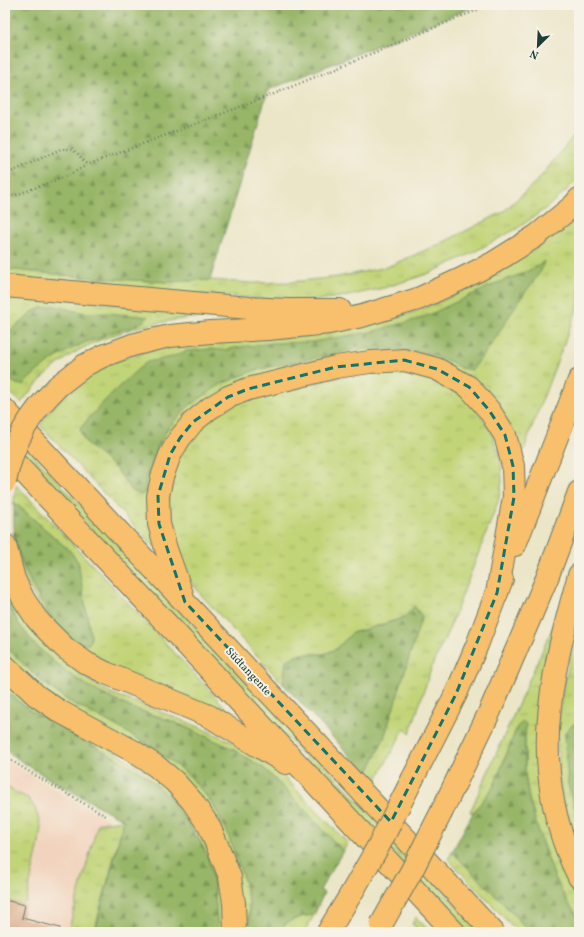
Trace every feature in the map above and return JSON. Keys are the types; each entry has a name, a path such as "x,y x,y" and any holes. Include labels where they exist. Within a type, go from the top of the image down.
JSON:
{"highway":[{"path":"5,482 10,461 19,437 36,410 58,386 85,365 103,356 132,345 170,336 329,323 362,316 418,299 493,263 536,236 574,205 579,199"},
{"path":"5,286 249,308 322,310 383,309"},
{"path":"185,602 166,549 159,524 158,496 162,477 170,455 180,438 193,422 210,408 228,397 248,389 336,367 370,362 404,360 437,369 469,387 489,410 505,436 513,466 514,497 497,593"},
{"path":"328,932 379,845 456,694 477,645 579,380"},
{"name":"Südtangente","path":"5,410 493,932"},
{"path":"5,452 454,932"},
{"path":"379,929 411,872 490,711 547,578 579,492"},
{"path":"5,545 14,579 23,598 36,618 66,648 86,663 106,674 209,716 310,779"},
{"path":"579,575 555,669 549,707 547,745 549,780 555,812 566,847 579,877"},
{"path":"5,666 37,696 133,751 156,766 175,782 192,801 209,826 230,877 234,903 234,932"}],"path":[{"path":"5,199 67,176 87,165 274,94 490,5"},
{"path":"5,175 61,149 72,149 87,165"},
{"path":"5,756 106,816"}],"highlighted area":[{"path":"404,360 437,369 469,387 489,410 505,435 513,466 514,497 497,593 456,694 391,822 185,602 159,524 158,496 170,455 180,438 193,422 228,397 248,389 336,367"}],"shaded area":[{"path":"5,759 113,823 84,932 5,932"}],"green space":[{"path":"5,5 478,5 268,90 210,280 167,282 84,277 5,269"},
{"path":"579,129 579,178 546,208 518,228 472,253 430,273 384,288 347,296 318,300 286,301 5,278 5,269 84,277 167,282 210,280 251,283 291,282 338,277 387,267 442,243 503,212 539,179"},
{"path":"579,215 579,304 522,456 484,393 372,354 185,420 154,547 40,425 53,407 102,366 150,350 191,344 306,336 386,321 448,298 500,272 525,256"},
{"path":"544,261 541,271 518,302 493,342 472,370 460,368 451,362 423,352 381,348 352,350 256,370 221,384 189,406 168,428 155,453 145,485 145,492 142,495 132,491 115,468 89,446 83,438 80,429 89,418 111,394 147,362 172,357 186,351 210,349 221,350 271,343 312,342 375,331 422,318 497,283 521,274 538,266"},
{"path":"5,294 213,313 212,316 168,321 140,327 112,335 80,349 52,370 21,403 5,387"},
{"path":"55,306 85,313 108,313 148,317 140,324 109,333 98,339 75,347 44,366 23,385 16,384 10,380 5,367 5,337 32,312 41,308"},
{"path":"383,368 421,372 461,395 472,405 482,417 492,434 501,461 502,482 499,498 492,518 450,627 432,666 410,733 404,729 375,783 367,774 384,738 405,617 352,633 336,649 324,654 301,654 283,684 203,597 187,577 168,536 168,487 181,451 205,422 244,399"},
{"path":"5,425 481,932 468,932 435,897 5,437"},
{"path":"16,485 226,708 231,717 105,668 48,621 28,585 18,560 13,532 22,564 36,593 52,620 78,562 70,551 14,502"},
{"path":"14,502 70,551 78,562 91,638 89,644 80,644 69,637 59,627 49,614 32,584 25,569 16,542 14,527"},
{"path":"5,587 11,600 35,634 55,654 88,680 119,697 178,719 241,746 274,768 348,843 343,851 265,769 231,748 174,722 129,707 100,693 78,680 55,663 35,645 19,624 5,599"},
{"path":"5,599 19,624 35,645 55,663 78,680 129,707 174,722 231,748 265,769 343,851 320,890 324,893 314,915 293,920 275,932 252,932 249,919 249,903 244,880 226,829 212,803 189,775 155,749 113,724 67,700 41,681 12,653 5,643"},
{"path":"414,606 422,616 384,738 367,774 283,684 286,660 301,654 324,654 336,649 352,633 405,617"},
{"path":"579,618 579,721 565,732 568,784 579,823 579,853 565,809 560,784 557,740 561,700"},
{"path":"556,620 540,696 537,730 537,753 567,875 579,896 579,918 568,903 555,878 542,843 529,799 525,774 526,725 517,727 494,786 473,813 470,812"},
{"path":"5,643 12,653 41,681 67,700 113,724 155,749 189,775 212,803 226,829 244,880 249,903 249,919 252,932 240,932 209,811 60,705 5,659"},
{"path":"5,678 93,738 162,781 198,824 221,881 225,932 217,932 214,883 209,860 201,843 187,821 146,775 30,710 5,689"},
{"path":"5,689 30,710 146,775 170,798 201,843 209,860 214,883 217,932 95,932 124,820 48,778 5,750"},
{"path":"523,721 526,725 525,774 529,799 542,843 555,878 568,903 579,918 579,932 530,932 452,852 473,813 494,786 517,727"},
{"path":"579,721 579,823 568,784 565,732"},
{"path":"5,785 28,798 35,808 41,826 39,843 26,902 24,902 23,905 5,900 5,868 7,860 5,857"},
{"path":"124,820 94,932 68,932 98,823"},
{"path":"452,852 530,932 518,932 448,859"},
{"path":"314,915 304,932 275,932 293,920"},
{"path":"416,917 430,932 420,932 412,924"}],"building":[{"path":"5,900 25,905 22,918 60,928 60,932 5,932"}]}
